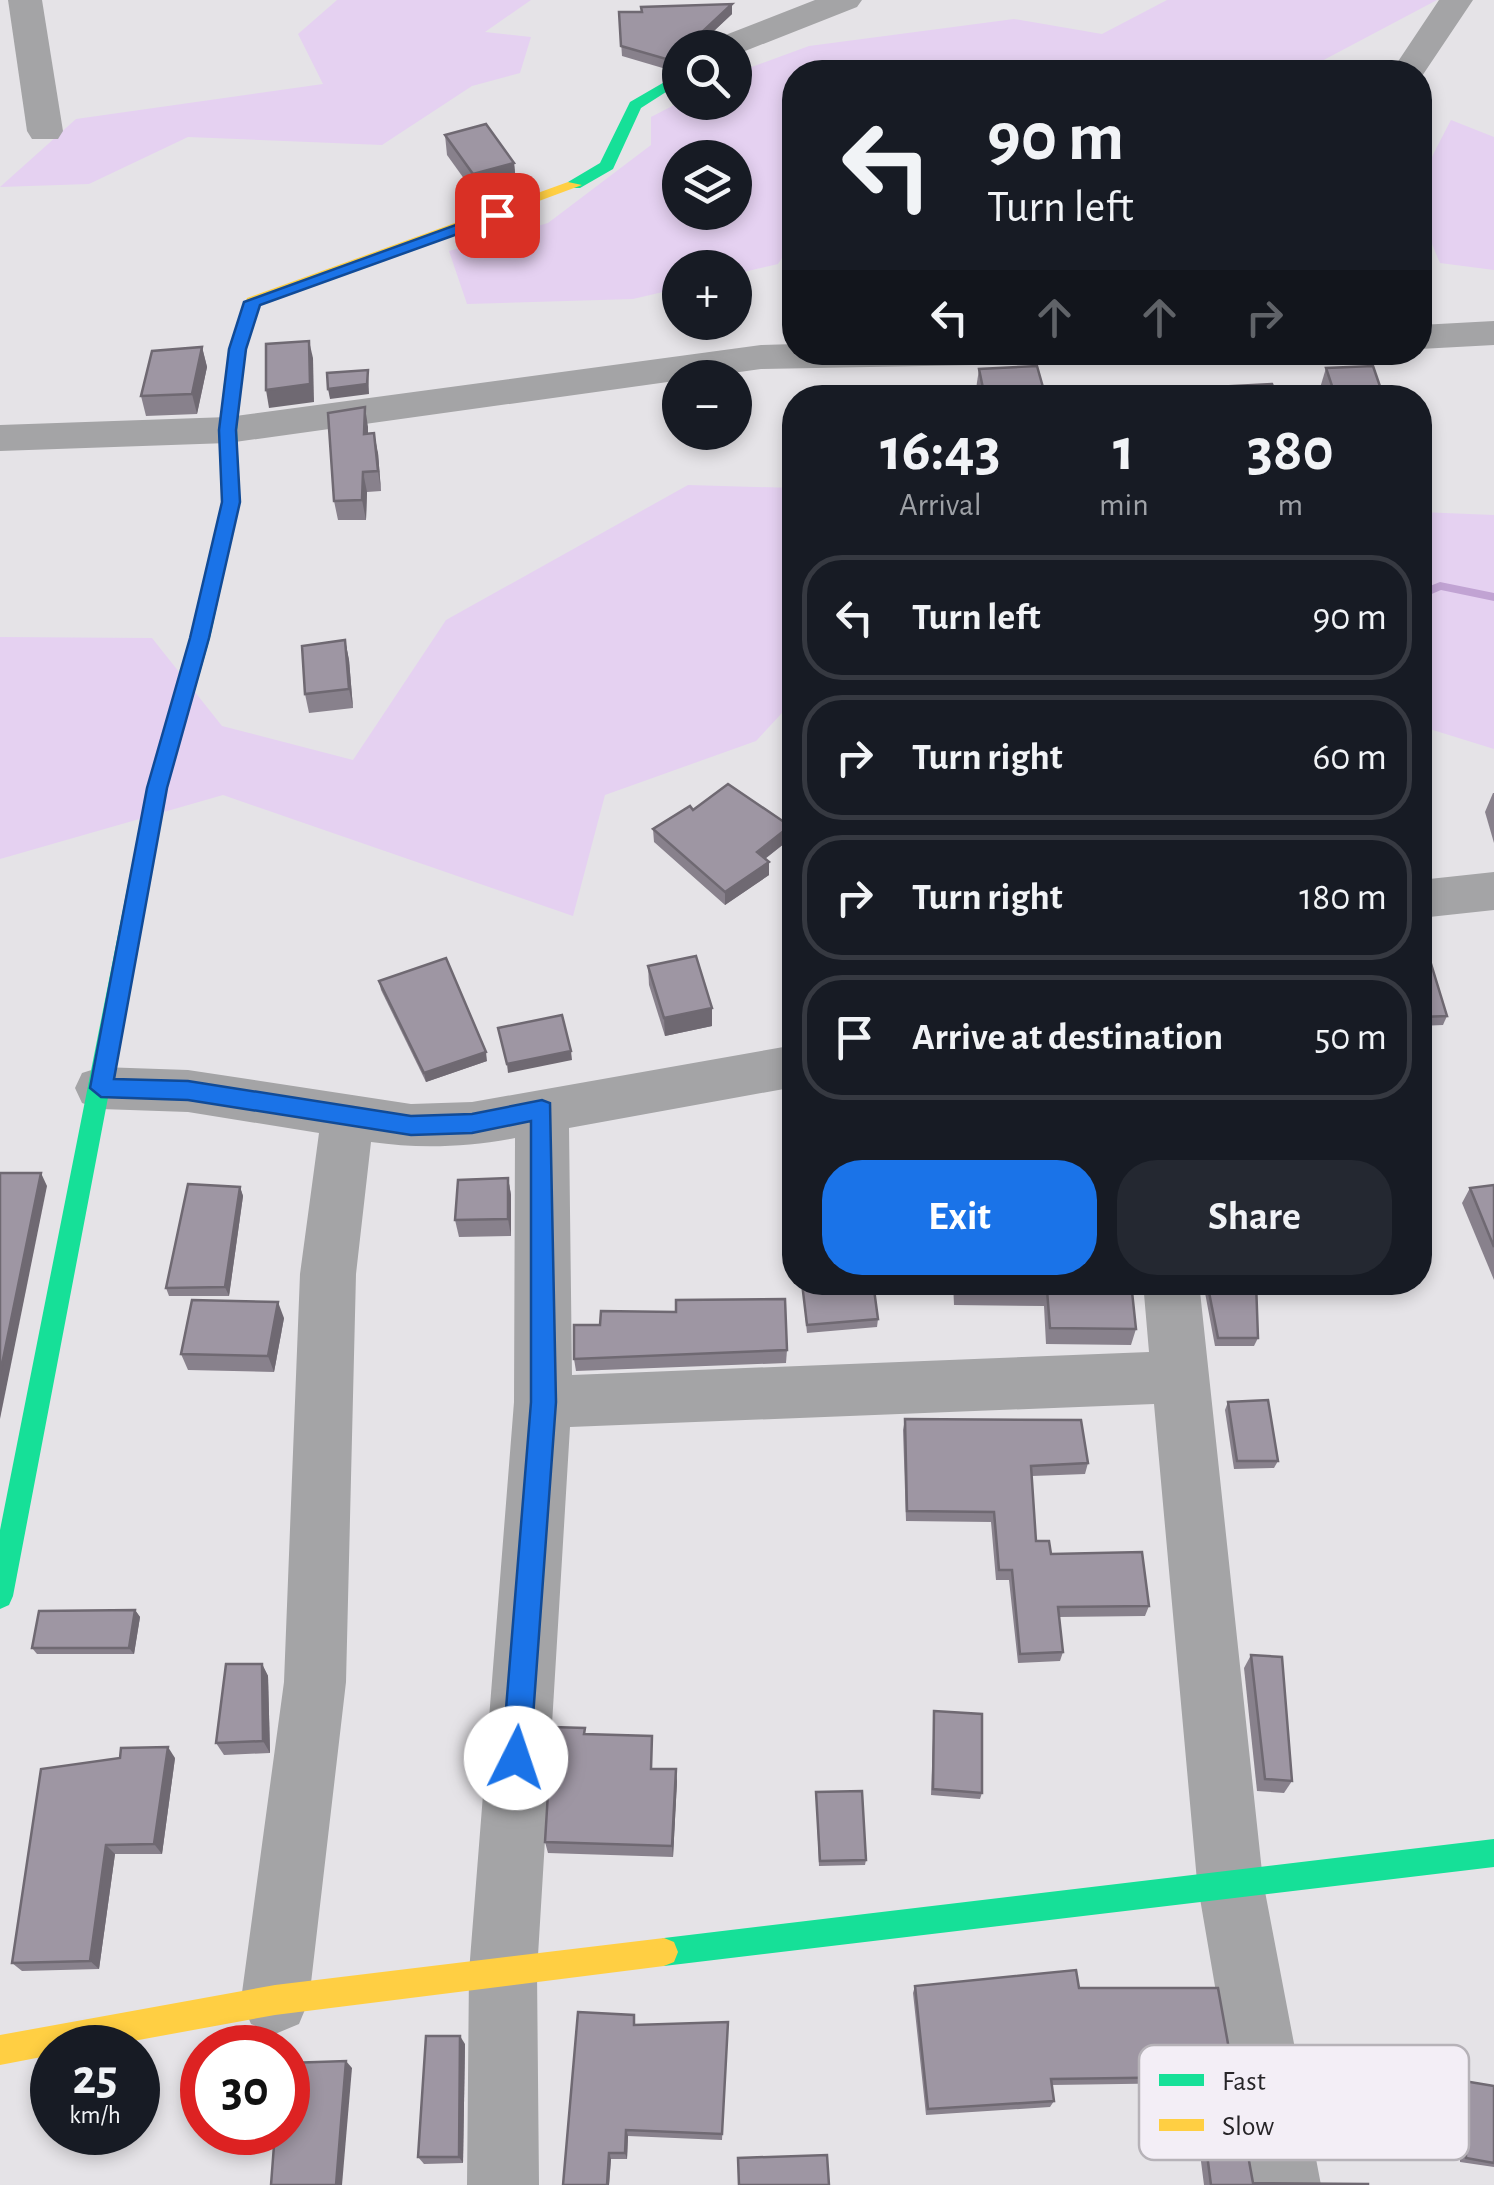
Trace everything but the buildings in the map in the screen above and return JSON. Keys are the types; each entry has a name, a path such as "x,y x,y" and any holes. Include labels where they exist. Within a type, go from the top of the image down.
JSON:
{"street":[{"path":"25,0 45,131"},
{"path":"752,36 845,0"},
{"path":"1416,60 1456,0"},
{"path":"0,1596 157,788 200,638 231,502 228,430 238,349 253,302 557,194 606,166 635,106 662,89"},
{"path":"1432,337 1494,334"},
{"path":"0,438 228,430 782,357"},
{"path":"1432,898 1494,891"},
{"path":"101,1088 188,1091 411,1126 472,1124 782,1068"},
{"path":"503,2185 503,1972 522,1650 544,1402 542,1110"},
{"path":"275,2000 315,1682 328,1274 347,1118"},
{"path":"1172,1295 1230,1881 1260,2045"},
{"path":"544,1402 1178,1377"},
{"path":"0,2050 275,2000 1230,1881 1494,1853"},
{"path":"1281,2160 1286,2185"}],"shaded area":[{"path":"337,0 531,0 485,32 531,37 520,73 472,86 382,145 188,137 89,184 0,187 76,119 323,84 298,34"},
{"path":"1167,0 1437,0 1324,60 782,60 782,258 778,264 752,270 752,250 662,250 662,292 633,299 467,304 449,251 548,223 651,145 651,117 662,111 662,120 752,120 752,67 809,46 1014,19 1102,34"},
{"path":"1451,120 1494,137 1494,270 1440,263 1432,244 1432,158"},
{"path":"688,485 782,488 782,713 756,741 605,795 573,916 223,795 0,859 0,637 152,638 222,726 353,760 446,620"},
{"path":"1432,512 1494,515 1494,749 1432,730"}],"waterway":[{"path":"1432,590 1440,586 1494,597"}],"traffic: fast":[{"path":"574,185 607,166 635,105 662,88"},
{"path":"0,1596 157,788 200,638 231,502 228,430 233,383"},
{"path":"664,1952 1494,1853"}],"traffic: slow":[{"path":"233,383 237,349 253,302 574,185"},
{"path":"0,2050 275,2000 664,1952"}],"route":[{"path":"497,215 253,302 238,349 228,430 231,502 200,638 157,788 101,1088 188,1091 411,1126 472,1124 542,1110 540,1295 544,1402 516,1758"}]}
